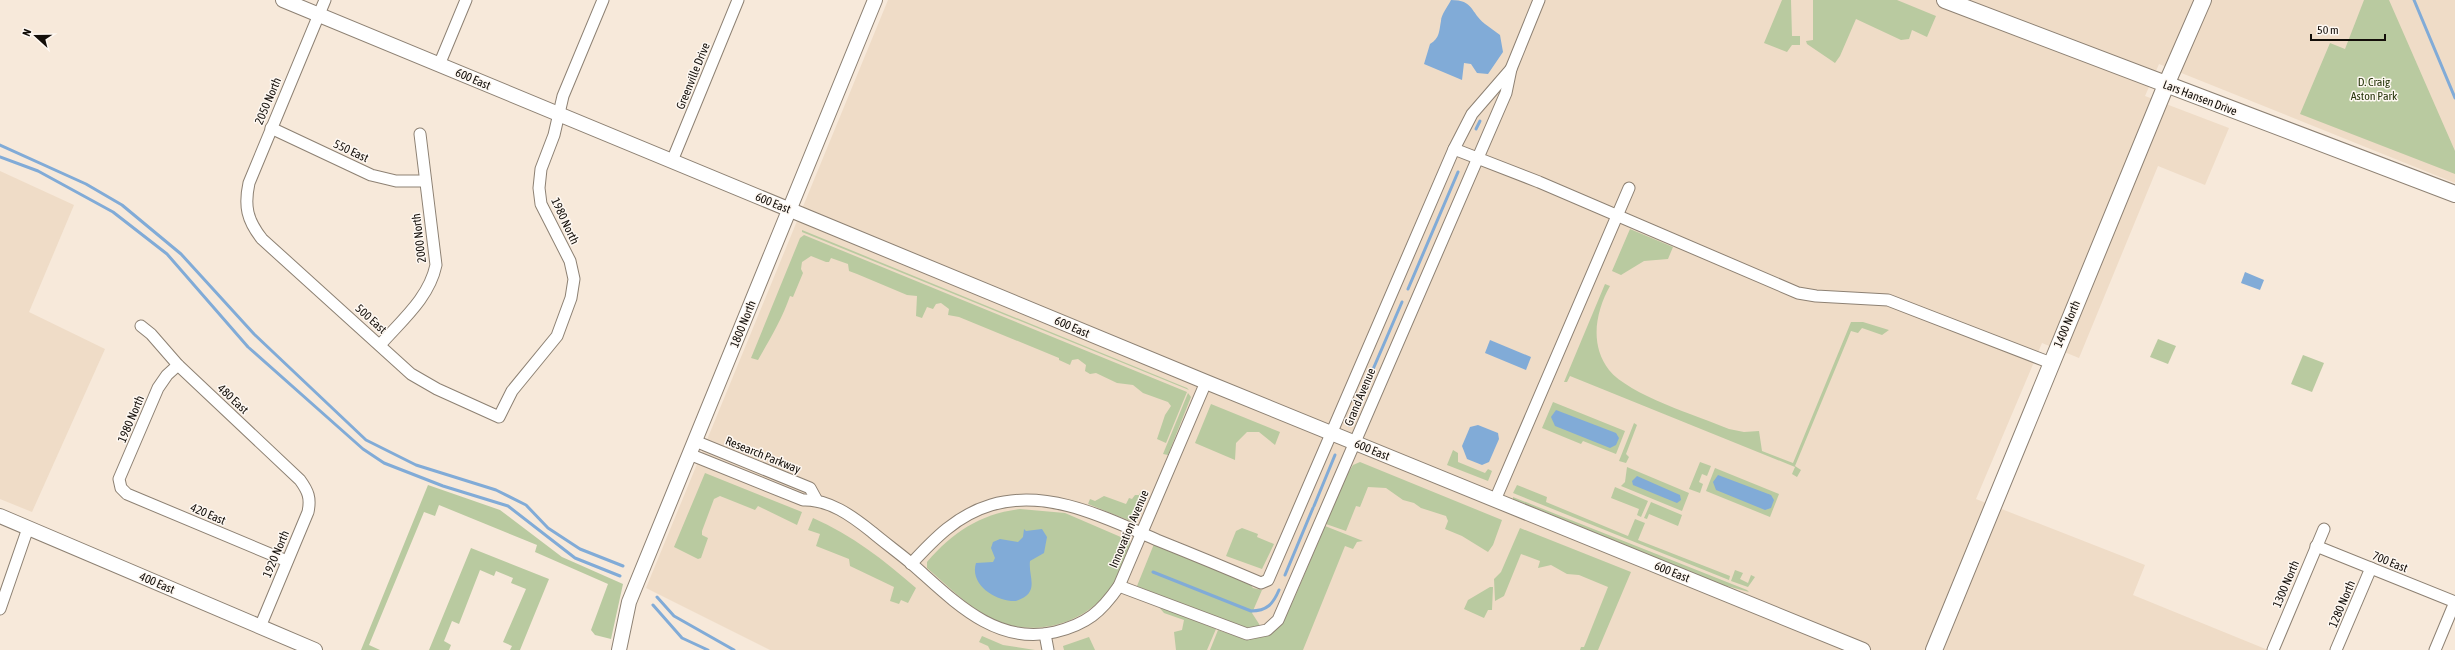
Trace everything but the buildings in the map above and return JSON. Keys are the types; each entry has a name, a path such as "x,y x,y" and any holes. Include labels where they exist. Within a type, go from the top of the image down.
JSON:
{"main road":[{"name":"Lars Hansen Drive","path":"1945,0 2455,194"},
{"name":"1400 North","path":"1934,650 2166,85 2203,0"}],"street":[{"name":"600 East","path":"283,0 1332,434 1863,650"},
{"name":"2050 North","path":"247,214 246,200 249,182 324,0"},
{"path":"439,65 466,0"},
{"name":"1980 North","path":"499,417 512,391 557,336 572,298 574,279 570,260 541,204 539,188 541,169 554,135 563,96 603,0"},
{"name":"Greenville Drive","path":"672,161 738,0"},
{"name":"1800 North","path":"618,650 629,602 875,0"},
{"name":"Grand Avenue","path":"1119,586 1240,632 1254,634 1267,630 1278,620 1506,93 1511,69 1539,0"},
{"name":"Grand Avenue","path":"1142,533 1265,582 1271,576 1454,149 1472,114 1511,69"},
{"name":"550 East","path":"271,128 371,175 396,181 424,181"},
{"name":"2000 North","path":"380,345 427,292 433,280 436,251 424,181 420,134"},
{"path":"1454,149 1618,215 1798,292 1822,297 1888,300 2051,363"},
{"path":"1495,500 1629,188"},
{"name":"500 East","path":"247,214 252,226 262,239 412,374 430,385 499,417"},
{"name":"480 East","path":"141,326 151,334 178,366 300,480 308,491"},
{"name":"1980 North","path":"121,488 119,479 158,388 167,375 178,366"},
{"name":"Innovation Avenue","path":"1045,634 1086,621 1105,606 1119,586 1206,382"},
{"name":"Research Parkway","path":"695,441 810,488 816,499"},
{"name":"Research Parkway","path":"689,454 803,500 816,499 843,511 859,521 970,615 993,626 1014,633 1045,634"},
{"name":"420 East","path":"121,488 128,494 287,561"},
{"name":"1920 North","path":"260,626 308,512 310,502 308,491"},
{"path":"911,564 936,536 960,518 991,505 1025,499 1071,506 1142,533"},
{"name":"400 East","path":"0,516 315,650"},
{"path":"0,609 28,528"},
{"name":"1300 North","path":"2273,650 2324,529"},
{"name":"700 East","path":"2316,546 2455,602"},
{"name":"1280 North","path":"2336,650 2371,568"},
{"path":"2435,650 2455,602"},
{"path":"1045,634 1048,650"}],"shaded area":[{"path":"888,0 2455,0 2455,183 2159,64 2145,96 2229,128 2205,185 2158,166 2079,358 2042,343 1976,499 2145,565 2133,595 2268,650 770,650 646,588"},
{"path":"0,171 74,205 29,312 105,349 32,512 0,499"}],"green space":[{"path":"1782,0 1791,0 1792,36 1800,36 1800,45 1792,45 1787,52 1764,43"},
{"path":"1813,0 1897,0 1936,16 1927,37 1912,30 1909,39 1901,40 1856,19 1840,56 1835,63 1807,44 1806,41 1813,40"},
{"name":"D. Craig Aston Park","path":"2364,0 2389,0 2455,151 2455,174 2300,114 2330,43 2345,49"},
{"path":"1630,229 1673,247 1668,259 1644,261 1621,275 1612,271"},
{"path":"802,230 1187,388 1189,390 802,232"},
{"path":"804,235 1187,392 1166,443 1157,439 1165,415 1171,406 1168,402 1143,393 1133,385 1117,383 1096,373 1090,374 1085,371 1086,365 1078,359 1072,360 1070,365 1059,360 1059,358 959,317 948,315 949,309 941,303 936,304 933,309 927,307 922,318 916,316 917,296 907,295 849,271 848,264 831,258 829,262 826,262 811,256 802,262 801,269 803,273 793,297 790,296 780,321 758,360 751,358 800,238"},
{"path":"1605,284 1610,286 1598,317 1597,339 1603,360 1609,370 1632,388 1665,404 1729,429 1744,432 1759,431 1762,451 1793,463 1851,322 1863,322 1889,330 1882,335 1862,328 1858,333 1851,331 1795,466 1801,470 1797,477 1792,474 1795,467 1570,376 1567,382 1564,382"},
{"path":"2158,339 2176,346 2168,364 2150,357"},
{"path":"2303,355 2324,363 2312,392 2291,384"},
{"path":"1188,393 1191,397 1168,455 1163,454"},
{"path":"1553,402 1625,431 1616,454 1583,441 1581,444 1542,428"},
{"path":"1211,404 1280,432 1275,445 1259,432 1247,432 1236,443 1235,460 1195,443"},
{"path":"1634,423 1637,425 1626,454 1629,457 1626,463 1619,461"},
{"path":"1453,450 1458,453 1458,462 1485,473 1488,469 1492,471 1488,481 1447,465"},
{"path":"1360,462 1502,520 1493,545 1488,552 1462,536 1445,529 1448,521 1446,516 1421,508 1414,503 1403,500 1386,488 1368,487 1360,507 1356,506 1346,531 1326,524 1348,473 1353,465"},
{"path":"1700,462 1711,466 1707,476 1702,474 1699,482 1703,484 1700,493 1689,489"},
{"path":"1627,467 1689,493 1682,511 1621,486 1625,482"},
{"path":"1715,468 1779,494 1770,517 1706,491"},
{"path":"705,473 802,512 797,525 758,506 755,510 720,496 714,499 702,531 702,535 708,538 701,558 698,559 674,547"},
{"path":"428,485 500,510 562,557 623,584 611,639 595,635 591,630 608,584 535,552 537,545 439,505 435,516 424,512 369,645 380,650 361,650"},
{"path":"1517,485 1547,497 1546,502 1628,536 1635,519 1645,523 1638,540 1730,576 1729,580 1513,493"},
{"path":"1615,487 1648,501 1641,517 1637,515 1639,509 1611,498"},
{"path":"1141,491 1145,493 1133,522 1088,504 1090,499 1095,501 1104,496 1126,504 1129,498 1132,499 1135,495 1139,495"},
{"path":"1513,497 1749,592 1723,585 1513,499"},
{"path":"1651,502 1682,515 1678,526 1649,514 1647,519 1644,518"},
{"path":"1020,509 1065,513 1130,541 1128,556 1122,570 1113,584 1104,596 1079,616 1065,622 1033,628 1017,627 1002,623 971,606 927,568 927,562 937,551 957,533 968,526 992,515"},
{"path":"813,518 854,540 916,588 908,603 901,600 899,604 890,601 894,587 850,566 849,559 816,546 820,534 808,530"},
{"path":"1325,526 1363,541 1357,542 1353,549 1345,546 1303,650 1210,650 1218,630 1236,636 1250,638 1262,636 1271,632 1279,624 1293,600"},
{"path":"1242,528 1258,534 1257,537 1274,544 1262,569 1226,556 1236,531"},
{"path":"1520,528 1631,572 1598,650 1580,650 1581,647 1584,647 1608,587 1579,575 1567,574 1551,565 1538,568 1540,561 1521,554 1504,596 1495,601 1494,579 1501,572"},
{"path":"1154,544 1249,583 1253,588 1262,590 1252,613 1261,627 1240,628 1137,586"},
{"path":"471,548 549,579 520,650 510,650 512,646 503,642 526,589 511,583 513,578 496,571 494,576 480,570 459,624 452,621 444,641 451,645 449,650 429,650"},
{"path":"1735,570 1743,573 1740,579 1748,583 1751,575 1755,577 1748,587 1731,581"},
{"path":"1490,587 1493,587 1492,610 1488,610 1484,618 1464,609 1468,600"},
{"path":"1158,606 1216,629 1207,650 1176,650 1174,632 1182,630 1184,620 1164,613"},
{"path":"982,636 1003,645 1035,650 990,650 988,646 979,642"},
{"path":"1089,637 1095,650 1064,650 1063,646"}],"water":[{"path":"1451,0 1468,4 1480,20 1500,35 1503,52 1488,74 1477,73 1471,64 1464,63 1462,80 1424,64 1430,44 1437,37 1442,16"},
{"path":"2245,272 2264,280 2260,290 2241,283"},
{"path":"1490,340 1531,357 1526,370 1485,353"},
{"path":"1556,410 1616,433 1619,438 1616,445 1610,448 1555,426 1551,417"},
{"path":"1478,425 1498,433 1499,439 1489,462 1482,465 1467,459 1462,446 1470,427"},
{"path":"1718,475 1771,495 1774,500 1771,508 1765,510 1716,490 1713,482"},
{"path":"1637,476 1680,495 1681,500 1677,503 1633,485 1632,481"},
{"path":"1024,529 1026,531 1042,529 1047,537 1044,553 1030,561 1032,584 1028,594 1024,598 1016,601 1001,599 986,591 981,585 975,571 976,563 993,562 995,558 991,548 993,542 1000,539 1018,542 1023,537"}],"waterway":[{"path":"2414,0 2455,98"},
{"path":"1476,129 1480,121"},
{"path":"0,145 86,184 122,205 181,254 254,334 366,440 416,465 496,490 526,505 548,528 580,549 623,566"},
{"path":"0,157 38,171 113,212 167,254 248,347 363,449 384,463 443,486 508,506 575,558 620,576"},
{"path":"1408,289 1458,172"},
{"path":"1349,425 1402,302"},
{"path":"1314,506 1335,455"},
{"path":"1285,575 1313,508"},
{"path":"1153,572 1251,611 1261,610 1269,606 1279,590"},
{"path":"657,597 674,616 734,650"},
{"path":"653,605 682,638 708,650"}]}
